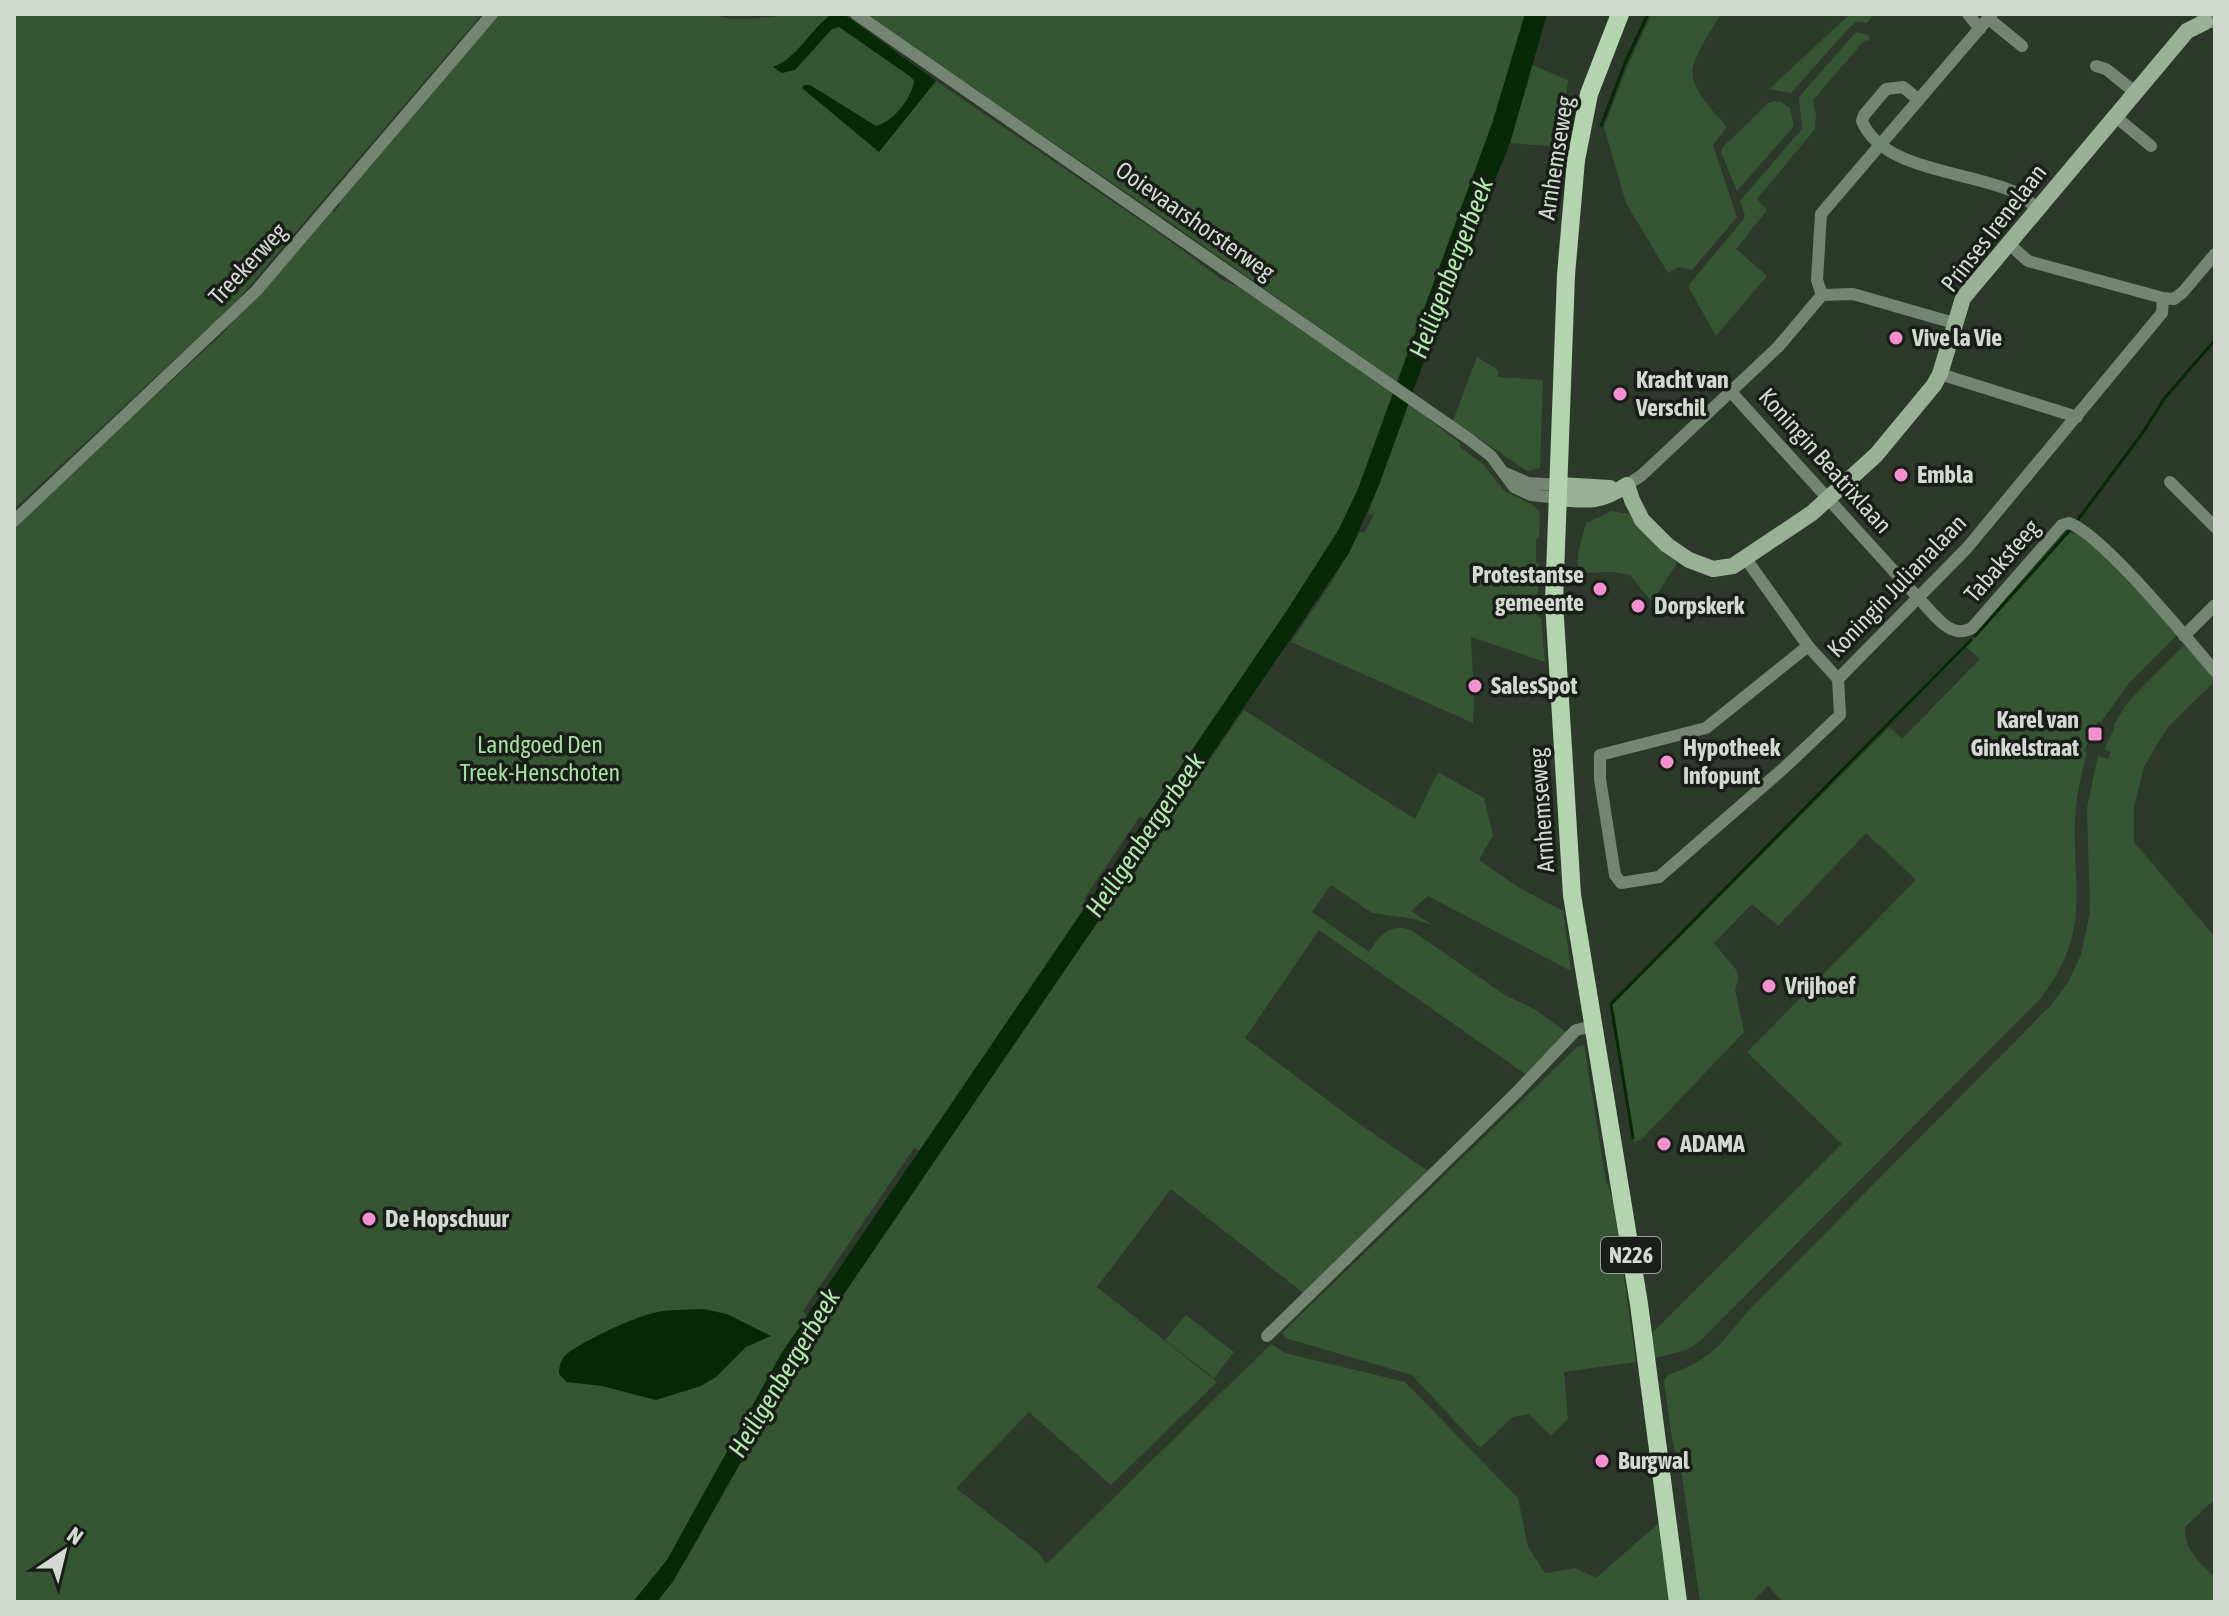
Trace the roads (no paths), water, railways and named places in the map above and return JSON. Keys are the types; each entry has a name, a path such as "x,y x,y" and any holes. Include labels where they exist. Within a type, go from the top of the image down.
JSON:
{"main road":[{"name":"Arnhemseweg","path":"1620,14 1589,94 1576,160 1566,275 1554,602 1572,895 1639,1304 1678,1602"}],"street":[{"name":"Treekerweg","path":"14,521 256,291 492,14"},
{"name":"Ooievaarshorsterweg","path":"856,14 1481,448 1520,492 1559,492"},
{"path":"1968,14 1980,29"},
{"path":"1822,295 1817,280 1821,214 1990,16 2022,46"},
{"name":"Prinses Irenelaan","path":"1627,485 1642,520 1667,545 1689,560 1713,569 1733,566 1746,559 1812,513 1876,455 1940,374 1963,298 2187,31 2207,19"},
{"path":"2096,66 2106,69 2136,93"},
{"path":"1919,100 1903,87 1891,87 1871,106 1862,121 1867,134 1896,156 2018,194 2038,209"},
{"path":"2116,117 2151,146"},
{"path":"2009,244 2028,261 2174,299 2215,254"},
{"path":"1559,492 1580,500 1607,498 1642,475 1778,347 1822,295 1853,294 1954,323"},
{"name":"Koningin Julianalaan","path":"1808,646 1706,728 1600,755 1600,779 1615,875 1621,883 1659,877 1840,715 1838,679 1967,548 2162,313 2163,298"},
{"path":"1940,374 2077,417"},
{"name":"Koningin Beatrixlaan","path":"1731,392 1918,597"},
{"path":"2170,482 2215,527"},
{"name":"Tabaksteeg","path":"1918,597 1951,629 1958,632 1968,630 2062,525 2069,523 2104,549 2215,671"},
{"path":"1746,559 1808,646 1838,679"},
{"path":"2184,636 2215,605"},
{"path":"1267,1336 1516,1093 1576,1030 1594,1026"}],"water":[{"path":"832,14 843,14 936,81 879,152 802,88 810,85 876,126 889,120 906,102 914,81 911,77 839,27 832,29 795,70 782,73 773,67 790,57"},
{"name":"Heiligenbergerbeek","path":"1525,14 1547,14 1510,143 1446,301 1379,485 1349,553 797,1363 674,1580 657,1602 633,1602 667,1560 781,1354 1288,609 1339,529 1358,489 1492,124"},
{"path":"703,1309 727,1314 771,1336 746,1347 716,1377 701,1386 656,1400 602,1386 567,1382 559,1374 564,1357 570,1352 620,1325 659,1312"}],"waterway":[{"path":"1601,126 1648,14"},
{"path":"2077,521 2164,399 2215,340"},
{"path":"1975,636 2070,530"},
{"path":"1633,1138 1611,1004 1971,640"}],"place":[{"name":"Vive la Vie","path":"1896,338"},
{"name":"Kracht van Verschil","path":"1620,394"},
{"name":"Embla","path":"1901,475"},
{"name":"Protestantse gemeente","path":"1600,589"},
{"name":"Dorpskerk","path":"1638,606"},
{"name":"SalesSpot","path":"1475,686"},
{"name":"Karel van Ginkelstraat","path":"2095,734"},
{"name":"Hypotheek Infopunt","path":"1667,762"},
{"name":"Vrijhoef","path":"1769,986"},
{"name":"ADAMA","path":"1664,1144"},
{"name":"De Hopschuur","path":"369,1219"},
{"name":"Burgwal","path":"1602,1461"}],"park label":[{"name":"Landgoed Den Treek-Henschoten","path":"540,759"}]}
